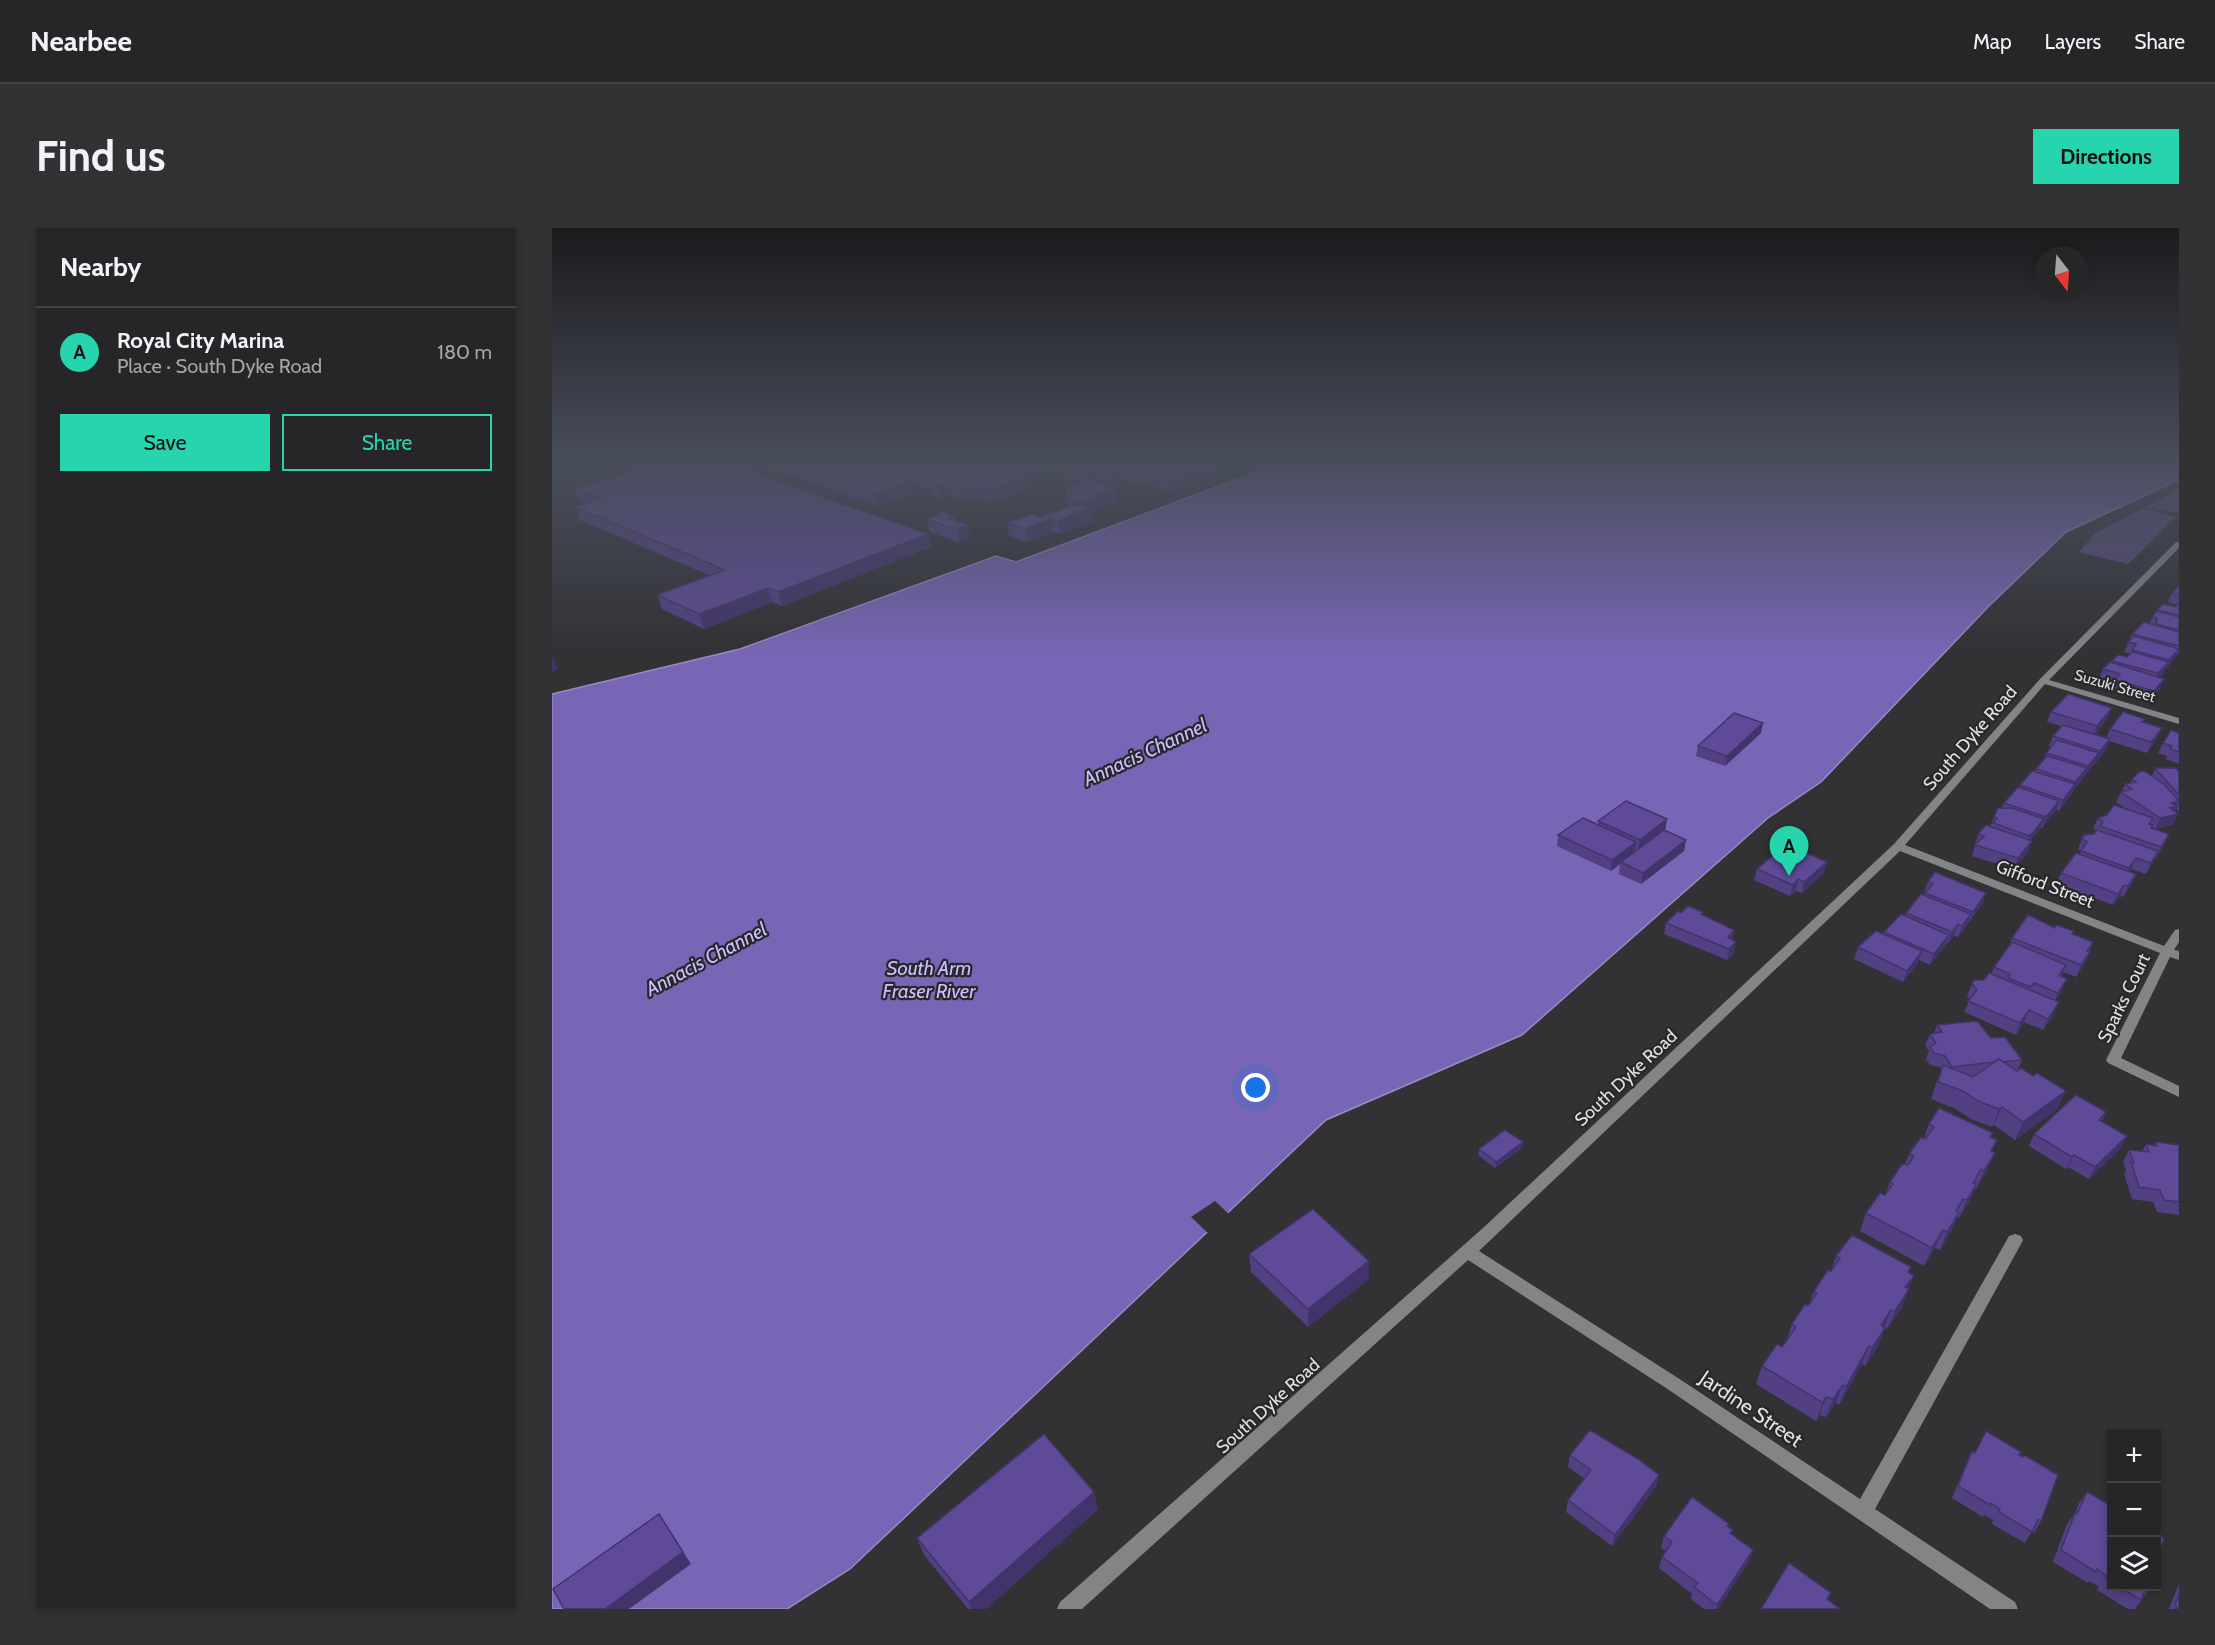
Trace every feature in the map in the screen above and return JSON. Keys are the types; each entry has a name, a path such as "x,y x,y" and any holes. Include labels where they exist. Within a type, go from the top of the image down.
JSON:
{"street":[{"name":"South Dyke Road","path":"1067,1609 1466,1251 1898,846 2043,681 2179,544"},
{"name":"Suzuki Street","path":"2043,681 2179,721"},
{"name":"Gifford Street","path":"1898,846 2173,953"},
{"path":"2173,953 2179,933"},
{"name":"Sparks Court","path":"2173,953 2113,1060 2179,1092"},
{"path":"1864,1511 2014,1240"},
{"name":"Jardine Street","path":"1466,1251 1672,1383 2008,1609"}],"shaded area":[{"path":"2106,527 2165,527 2128,564 2079,552 2094,534"}],"water":[{"name":"South Arm Fraser River","path":"1108,527 2076,527 2066,532 1989,606 1821,782 1768,818 1522,1035 1326,1120 850,1569 787,1609 552,1609 552,694 740,649 996,556 1016,562"}],"pier":[{"path":"1215,1201 1230,1215 1209,1234 1191,1217"}],"building":[{"path":"624,527 909,527 928,534 778,592 768,588 699,614 657,595 725,570"},
{"path":"2179,588 2179,595 2172,593"},
{"path":"2179,603 2179,615 2157,610 2163,604 2176,607"},
{"path":"2157,611 2179,617 2179,630 2156,624 2157,618 2152,617"},
{"path":"2144,622 2179,632 2179,646 2132,634"},
{"path":"2134,636 2179,649 2169,660 2132,650 2136,644 2128,642"},
{"path":"2133,652 2169,662 2158,673 2112,661 2118,655 2127,657"},
{"path":"2110,662 2164,679 2154,691 2115,680 2120,674 2103,669"},
{"path":"2068,694 2112,708 2097,726 2051,712"},
{"path":"2123,712 2145,719 2142,722 2162,728 2151,742 2110,729"},
{"path":"1734,713 1763,723 1727,756 1698,746"},
{"path":"2063,725 2110,739 2100,751 2053,736"},
{"path":"2171,730 2179,733 2179,752 2163,743"},
{"path":"2057,740 2099,753 2088,766 2046,753"},
{"path":"2047,756 2087,768 2075,782 2036,769"},
{"path":"2155,768 2176,768 2179,772 2179,795"},
{"path":"2032,771 2075,784 2063,800 2020,785"},
{"path":"2144,771 2165,785 2179,801 2171,803 2177,807 2170,808 2178,814 2160,818 2121,792 2132,789 2125,784 2136,782 2132,779 2139,772"},
{"path":"2018,787 2059,801 2046,817 2004,803"},
{"path":"1626,801 1667,819 1640,840 1598,821"},
{"path":"2114,805 2153,818 2149,824 2153,825 2151,828 2169,834 2161,847 2100,826 2103,822 2098,818 2107,815"},
{"path":"1998,808 2012,808 2044,819 2030,836 1993,823 1997,818 1994,817"},
{"path":"1583,818 1636,842 1612,860 1558,835"},
{"path":"1986,825 2032,841 2018,858 1975,845 1984,836 1978,834"},
{"path":"1664,830 1686,840 1643,873 1621,862"},
{"path":"2097,830 2158,851 2151,863 2136,858 2129,868 2081,851 2087,842 2082,838 2084,835 2094,834"},
{"path":"1786,844 1827,862 1804,882 1798,879 1793,885 1757,869"},
{"path":"2076,853 2136,874 2128,886 2124,885 2118,894 2061,873"},
{"path":"1935,872 1986,893 1973,912 1925,893 1933,884 1928,882"},
{"path":"1921,894 1971,914 1962,926 1958,924 1952,932 1906,913"},
{"path":"1688,906 1734,930 1728,937 1736,942 1729,949 1666,923 1678,911 1681,913"},
{"path":"1901,914 1949,935 1934,954 1884,932"},
{"path":"2028,915 2055,928 2056,925 2074,931 2072,934 2093,942 2087,951 2090,952 2081,965 2012,938"},
{"path":"1876,931 1922,951 1907,971 1858,947"},
{"path":"2012,942 2066,965 2059,975 2067,979 2058,993 2034,983 2031,987 2008,978 2010,974 1994,967"},
{"path":"1989,973 2059,1002 2048,1019 2029,1010 2020,1023 1968,1001 1977,990 1972,984 1974,980 1984,980"},
{"path":"1977,1021 1991,1038 2005,1037 2022,1060 2002,1062 1999,1059 1994,1062 1952,1067 1945,1056 1934,1053 1930,1047 1936,1043 1930,1034 1942,1032 1937,1025"},
{"path":"1999,1059 2017,1071 2021,1068 2033,1076 2037,1073 2066,1091 2023,1122 2002,1107 1999,1109 1978,1101 1963,1091 1938,1082 1943,1065 1973,1077"},
{"path":"2076,1095 2106,1112 2099,1120 2127,1136 2095,1167 2074,1155 2072,1157 2034,1134"},
{"path":"1939,1108 1993,1133 1990,1137 1997,1140 1991,1151 1995,1153 1984,1171 1981,1169 1967,1200 1963,1199 1956,1211 1959,1213 1947,1232 1943,1230 1932,1248 1866,1213 1880,1193 1885,1195 1893,1184 1890,1182 1902,1164 1908,1165 1914,1156 1909,1154 1921,1137 1925,1139 1934,1127 1929,1124"},
{"path":"1505,1130 1523,1142 1496,1162 1479,1149"},
{"path":"2156,1142 2179,1145 2179,1202 2164,1200 2160,1190 2139,1187 2129,1150 2149,1152 2146,1144 2157,1146"},
{"path":"1313,1209 1369,1261 1308,1309 1249,1254"},
{"path":"1852,1235 1911,1267 1908,1272 1914,1276 1905,1287 1909,1289 1895,1311 1891,1310 1881,1325 1885,1328 1872,1348 1869,1346 1846,1387 1843,1385 1833,1399 1826,1397 1823,1403 1762,1366 1777,1344 1782,1347 1796,1327 1792,1324 1805,1304 1808,1306 1817,1293 1814,1291 1828,1270 1831,1271 1840,1258 1836,1256"},
{"path":"1590,1430 1638,1459 1659,1475 1615,1535 1568,1500 1591,1470 1570,1455"},
{"path":"1986,1431 2021,1452 2019,1455 2023,1457 2024,1455 2058,1475 2041,1521 2038,1519 2032,1532 1999,1512 2000,1509 1991,1503 1990,1505 1958,1486 1972,1451 1975,1453"},
{"path":"1044,1434 1094,1492 969,1602 917,1538"},
{"path":"2087,1492 2107,1503 2107,1576 2097,1569 2096,1572 2061,1550 2075,1513 2077,1514"},
{"path":"1692,1497 1729,1524 1727,1526 1733,1530 1730,1533 1753,1550 1717,1605 1694,1587 1698,1583 1662,1557 1672,1542 1664,1536"},
{"path":"659,1514 683,1552 605,1609 564,1609 553,1589"},
{"path":"1789,1563 1831,1593 1827,1599 1840,1609 1761,1609"},
{"path":"2126,1591 2144,1591 2141,1600"},
{"path":"2179,1594 2179,1609 2176,1609 2175,1605"}],"place":[{"name":"Royal City Marina","path":"1789,876"}],"water label":[{"name":"Annacis Channel","path":"1145,752"},
{"name":"Annacis Channel","path":"706,959"}]}
